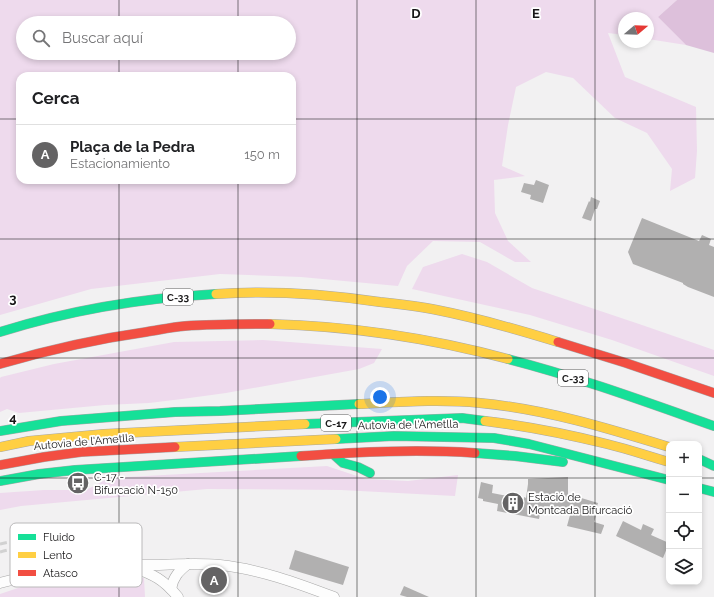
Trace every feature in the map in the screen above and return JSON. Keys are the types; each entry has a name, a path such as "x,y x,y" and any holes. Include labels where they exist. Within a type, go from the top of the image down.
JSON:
{"highway":[{"name":"C-33","path":"0,332 64,314 112,305 184,296 238,292 320,294 433,309 501,325 579,347 714,393"},
{"name":"C-33","path":"0,364 71,345 117,336 186,326 239,324 320,326 429,340 494,355 633,397 714,426"},
{"path":"0,431 61,421 175,412 441,401 505,406 557,415 612,429 666,446"},
{"name":"Autovia de l'Ametlla","path":"0,447 29,441 104,434 462,418 518,425 566,434 608,444 666,461"},
{"name":"Autovia de l'Ametlla","path":"0,465 36,458 81,452 394,436 473,437 494,438 529,444 666,479"},
{"path":"0,481 39,474 75,470 332,454 368,458 445,452 515,456 569,463 590,460"},
{"path":"332,454 344,463 358,467 370,473 368,458"},
{"path":"702,460 714,466"},
{"path":"702,489 714,492"}],"street":[{"path":"152,574 162,564"},
{"path":"171,589 172,582 180,570 188,564"},
{"path":"142,565 220,565 250,570 281,578 334,597"},
{"path":"142,570 152,574 161,580 178,597"},
{"path":"0,583 10,581"}],"shaded area":[{"path":"0,0 677,0 658,17 686,45 654,40 654,12 618,12 618,34 608,33 625,77 696,107 697,151 695,178 670,191 672,169 647,133 615,118 573,78 546,72 516,87 508,125 502,166 525,176 494,180 495,213 508,241 531,262 515,262 480,242 433,241 407,266 398,286 301,277 220,274 91,289 0,315"},
{"path":"677,0 714,0 714,53 686,45 658,17"},
{"path":"462,254 487,262 532,288 714,350 714,376 612,340 530,315 412,289 423,267"},
{"path":"263,340 382,349 374,363 359,369 226,393 149,403 105,405 19,413 7,409 0,412 1,377 54,364 174,342"},
{"path":"327,466 366,479 408,481 458,475 455,496 341,490 207,489 21,506 0,510 0,493 44,490 86,490 109,478"},
{"path":"142,578 144,578 145,597 0,597 0,594 21,587 142,587"}],"building":[{"path":"536,180 549,185 543,203 530,199 531,195 521,192 524,183 534,185"},
{"path":"591,197 600,201 597,209 595,209 591,221 582,218"},
{"path":"642,218 699,241 702,235 711,239 709,245 714,247 714,297 688,287 683,283 633,264 628,252"},
{"path":"568,477 568,494 598,503 594,516 596,516 594,522 604,525 601,534 567,526 570,515 541,509 539,519 497,511 498,504 483,501 483,499 478,498 481,482 493,485 492,493 524,499 524,497 526,498 528,479"},
{"path":"623,521 641,530 643,524 654,529 651,535 666,542 666,550 663,558 616,536"},
{"path":"295,550 349,567 343,585 289,569"},
{"path":"404,586 429,597 407,597 400,595"}],"railway":[{"path":"0,544 10,542"},
{"path":"0,552 10,550"}],"traffic: fast":[{"path":"0,332 53,317 107,306 216,294"},
{"path":"508,359 586,382 714,426"},
{"path":"0,431 61,421 175,412 359,404"},
{"path":"305,424 462,418 485,421"},
{"path":"336,439 394,436 494,438 529,444 666,479"},
{"path":"475,453 563,462"},
{"path":"333,454 343,463 358,467 370,473"},
{"path":"0,481 39,474 75,470 301,456"},
{"path":"702,460 714,466"},
{"path":"702,489 714,492"}],"traffic: slow":[{"path":"216,294 258,292 298,294 416,306 483,320 558,342"},
{"path":"270,324 330,327 390,334 449,345 508,359"},
{"path":"359,404 450,401 504,406 576,420 666,446"},
{"path":"485,421 577,437 615,446 666,461"},
{"path":"0,447 29,441 104,434 305,424"},
{"path":"175,447 336,439"}],"traffic: jam":[{"path":"0,364 90,342 175,327 217,324 270,324"},
{"path":"558,342 714,393"},
{"path":"0,465 81,452 175,447"},
{"path":"301,456 344,453 432,451 475,453"}],"place":[{"name":"C-17 - Bifurcació N-150","path":"78,483"},
{"name":"Estació de Montcada Bifurcació","path":"513,503"},
{"name":"Plaça de la Pedra","path":"214,580"}]}
